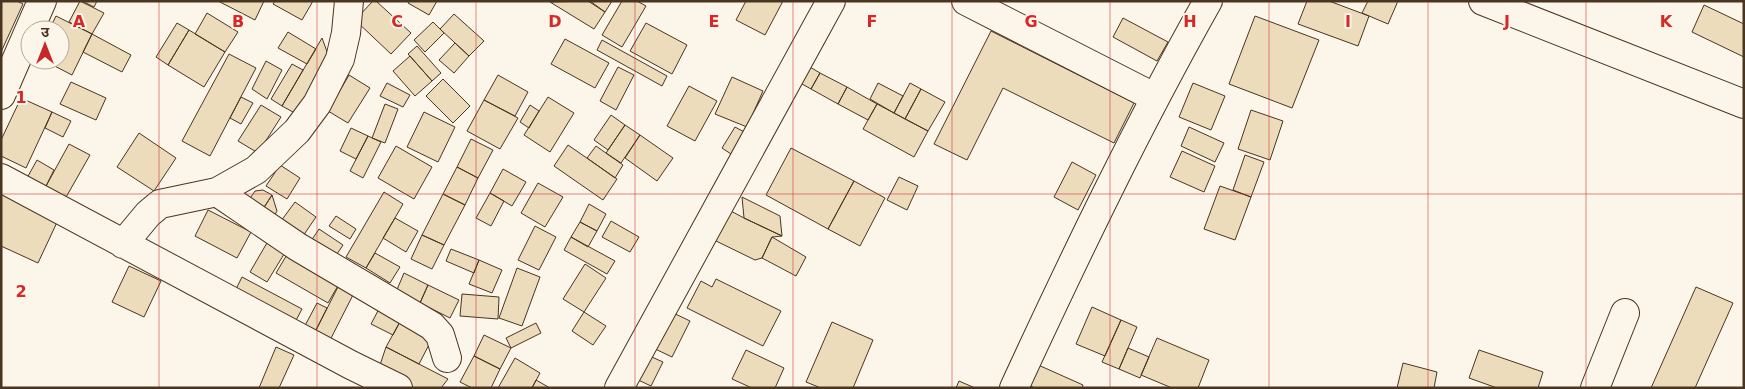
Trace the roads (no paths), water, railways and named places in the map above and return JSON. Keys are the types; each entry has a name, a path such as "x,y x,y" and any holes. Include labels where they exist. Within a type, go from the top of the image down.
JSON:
{"street":[{"path":"1,95 42,1"},
{"path":"123,244 148,214 160,204 217,192 256,170 297,132 312,111 340,59 346,33 349,1"},
{"path":"619,388 832,1"},
{"path":"966,1 1154,97"},
{"path":"1014,388 1074,258 1154,97 1208,1"},
{"path":"1483,1 1744,104"},
{"path":"1,178 351,365 398,388"},
{"path":"217,192 298,246 432,326 440,335 447,358"},
{"path":"1595,388 1625,313"}]}
